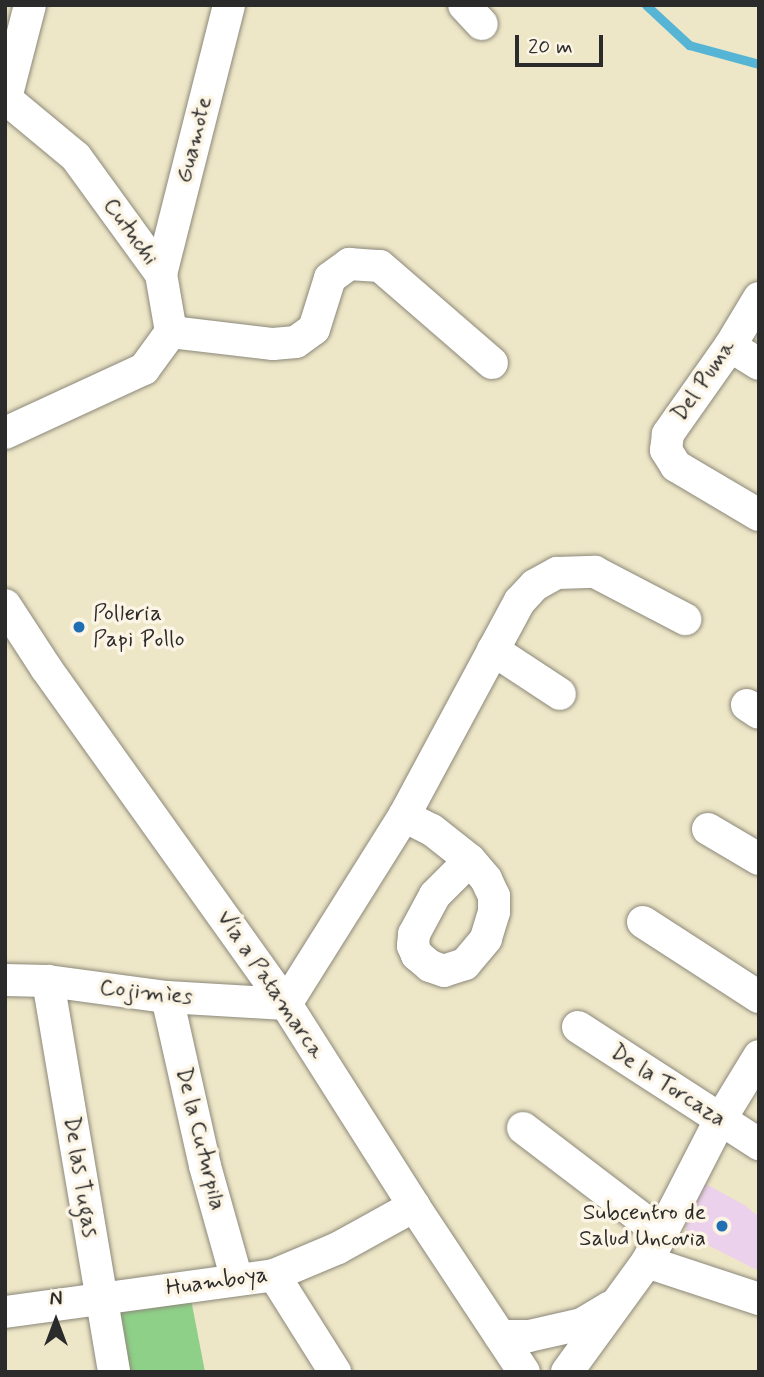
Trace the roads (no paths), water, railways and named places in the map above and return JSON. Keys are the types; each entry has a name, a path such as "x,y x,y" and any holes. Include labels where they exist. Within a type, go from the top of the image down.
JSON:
{"street":[{"path":"5,98 30,5"},
{"name":"Guamote","path":"161,274 229,5"},
{"name":"Cutuchi","path":"5,98 76,157 161,274 171,332"},
{"path":"5,433 144,369 171,332 273,344 296,342 314,329 330,278 349,264 380,266 492,363"},
{"name":"Del Puma","path":"759,298 730,346 668,434 666,450 676,466 759,515"},
{"path":"730,346 759,364"},
{"path":"286,1004 404,816 520,601 535,586 557,573 595,572 685,619"},
{"name":"Vía a Patamarca","path":"5,605 54,679 286,1004 521,1370"},
{"path":"494,650 560,694"},
{"path":"404,816 432,830 470,860"},
{"path":"708,829 759,859"},
{"path":"643,922 759,998"},
{"name":"Cojimìes","path":"5,980 48,981 167,997 286,1004"},
{"name":"De las Tugas","path":"48,981 114,1372"},
{"name":"De la Cuturpila","path":"167,997 205,1166 237,1280"},
{"name":"De la Torcaza","path":"578,1027 759,1144"},
{"path":"567,1372 647,1262 720,1120 759,1056"},
{"path":"523,1128 662,1234"},
{"name":"Huamboya","path":"5,1312 274,1275 338,1248 414,1206"},
{"path":"647,1262 759,1299"},
{"path":"274,1275 335,1372"},
{"path":"500,1336 529,1336 582,1324 614,1304"}],"waterway":[{"path":"646,5 689,45 759,64"}],"place":[{"name":"Polleria Papi Pollo","path":"79,627"},
{"name":"Subcentro de Salud Uncovia","path":"722,1226"}]}
